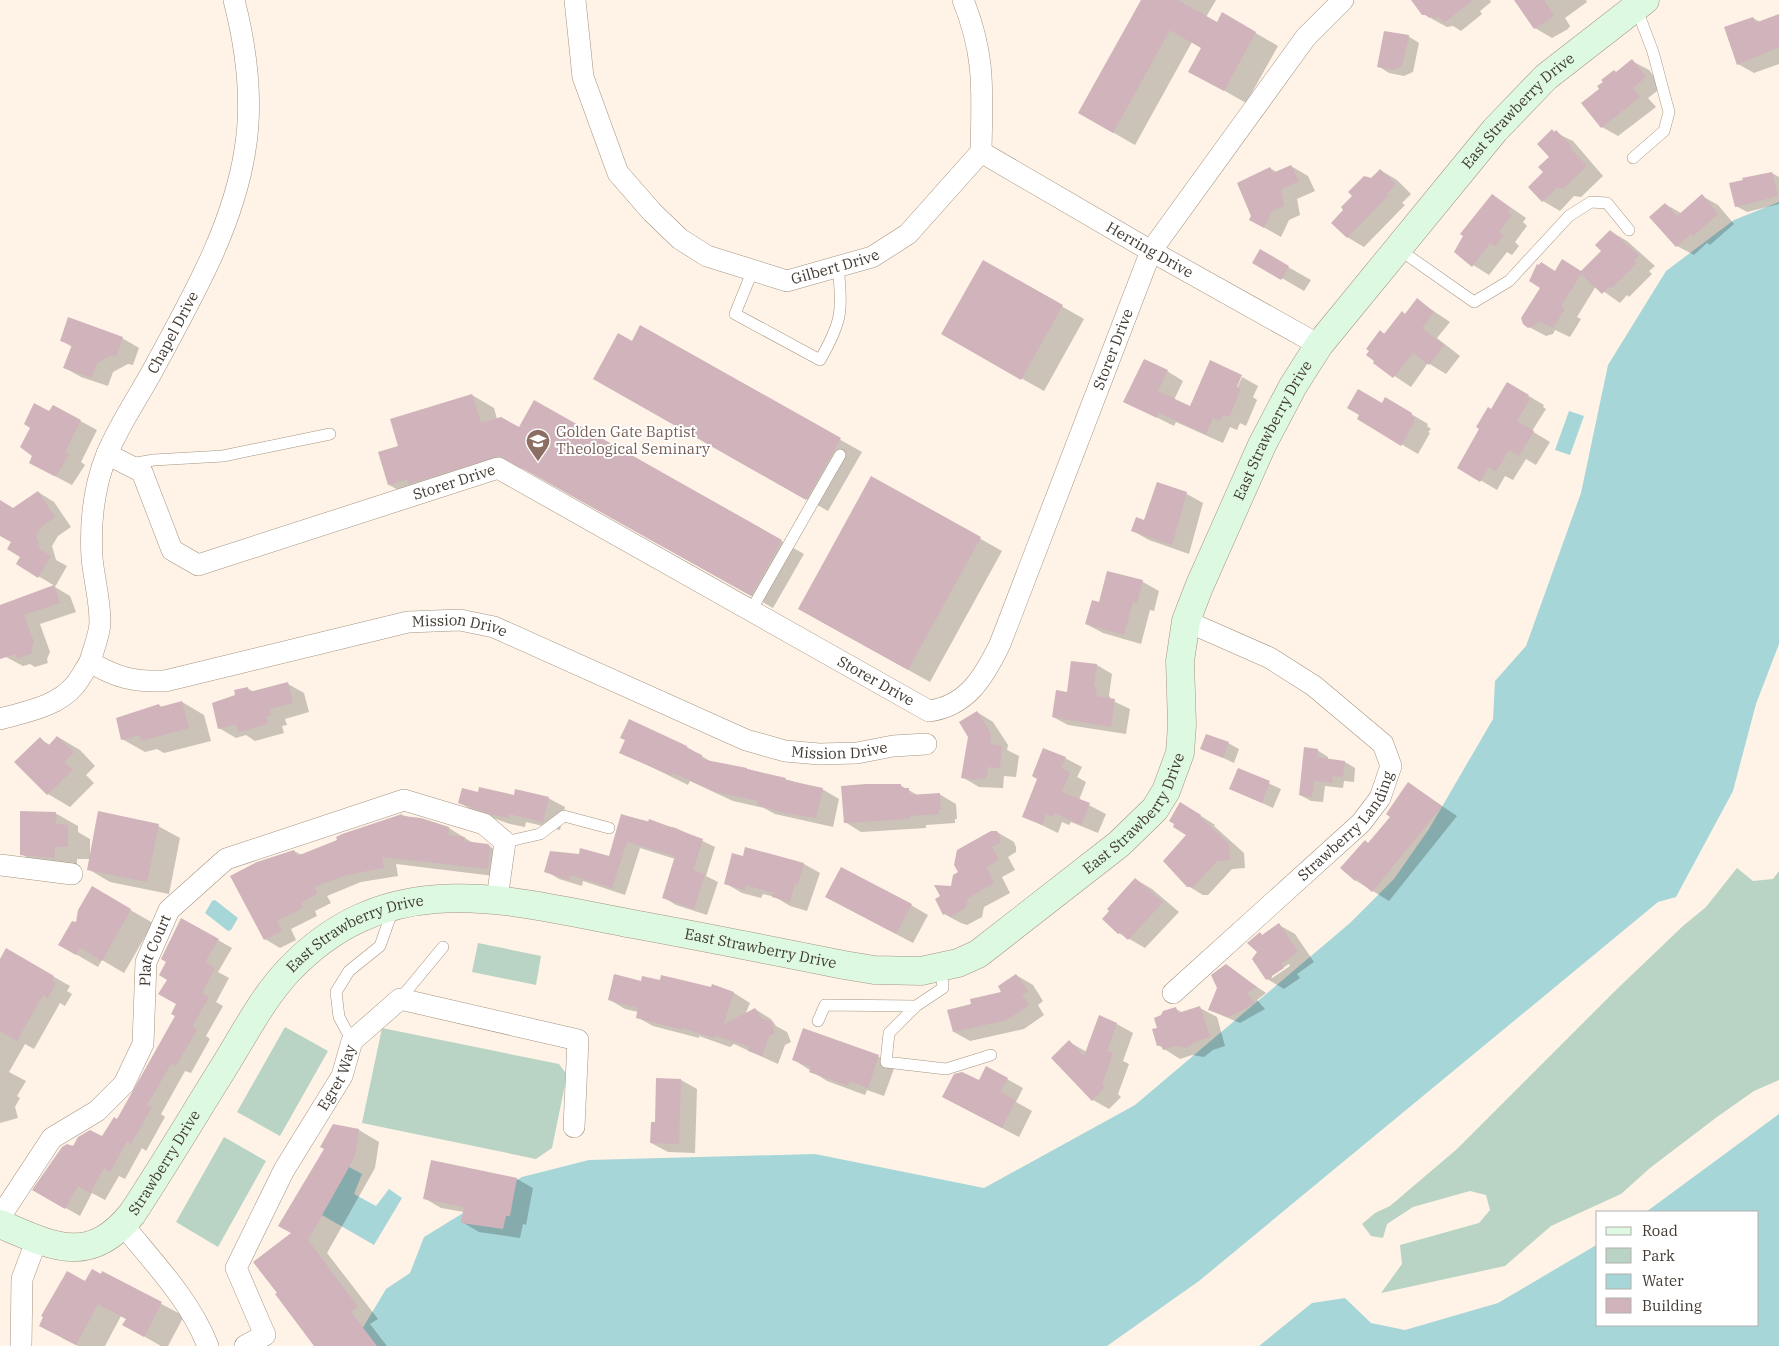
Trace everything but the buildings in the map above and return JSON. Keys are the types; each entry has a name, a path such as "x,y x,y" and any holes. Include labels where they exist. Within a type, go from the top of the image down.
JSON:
{"street":[{"name":"Chapel Drive","path":"90,662 100,624 92,558 92,520 98,486 107,454 194,295 216,248 234,197 245,149 247,109 244,55 234,0"},
{"name":"Gilbert Drive","path":"575,0 583,77 618,173 652,212 680,239 707,256 752,272 786,281 872,257 908,234 981,152"},
{"path":"963,0 976,30 983,72 981,152"},
{"name":"Storer Drive","path":"107,454 130,464 142,472 172,550 198,565 498,468 928,711 943,709 962,698 980,681 1000,644 1151,252 1306,37 1343,0"},
{"name":"East Strawberry Drive","path":"253,1020 286,974 302,956 342,928 364,917 394,906 434,898 497,899 874,970 914,972 941,968 958,963 997,941 1119,844 1154,809 1166,792 1180,753 1182,725 1180,661 1186,621 1262,445 1283,403 1319,345 1470,159 1521,101 1546,77 1640,3"},
{"name":"Herring Drive","path":"981,152 1151,252 1319,345"},
{"name":"Mission Drive","path":"90,662 124,679 141,682 165,681 408,622 460,620 494,627 746,740 785,752 819,754 857,753 893,746 926,744"},
{"name":"Strawberry Landing","path":"1172,993 1361,823 1380,798 1391,766 1383,744 1314,686 1270,658 1186,621"},
{"path":"0,719 41,707 60,698 74,686 90,662"},
{"name":"Platt Court","path":"0,1217 52,1138 97,1110 124,1084 143,1044 146,962 169,910 226,859 404,800 484,824 505,842"},
{"path":"497,899 505,842"},
{"path":"0,865 72,874"},
{"path":"400,999 578,1040 574,1126"},
{"name":"Egret Way","path":"244,1346 269,1340 236,1268 284,1170 342,1076 352,1041 400,999"},
{"name":"Strawberry Drive","path":"0,1224 37,1239 72,1249 87,1247 100,1242 124,1225 150,1187 253,1020"},
{"path":"124,1225 182,1299 200,1326 208,1346"},
{"path":"21,1346 22,1279 37,1239"}],"lane":[{"path":"1634,158 1664,131 1669,112 1640,3"},
{"path":"1398,248 1474,302 1509,282 1569,216 1591,202 1607,203 1629,230"},
{"path":"752,272 735,314 820,360 836,334 842,301 838,267"},
{"path":"130,464 154,460 224,456 330,434"},
{"path":"750,612 840,455"},
{"path":"505,842 540,834 564,816 609,828"},
{"path":"352,1041 339,1017 336,992 349,971 380,946 394,906"},
{"path":"400,999 443,947"},
{"path":"941,968 944,988 916,1006 889,1033 886,1062 946,1069 991,1055"},
{"path":"818,1021 825,1004 916,1006"}],"green space":[{"path":"1737,868 1753,881 1773,879 1779,871 1779,1080 1754,1091 1717,1117 1650,1168 1621,1194 1551,1226 1505,1266 1381,1293 1402,1264 1400,1245 1479,1223 1490,1210 1486,1195 1470,1191 1413,1207 1387,1224 1383,1238 1371,1236 1362,1224 1375,1213 1390,1206 1457,1149 1617,989 1683,926 1706,907"},
{"path":"478,943 541,956 536,985 472,972"},
{"path":"285,1027 328,1051 280,1136 237,1112"},
{"path":"382,1028 559,1064 567,1075 552,1148 536,1159 362,1123"},
{"path":"224,1137 266,1161 218,1247 176,1222"}],"water":[{"path":"1779,202 1779,644 1756,704 1733,791 1676,897 1658,902 1199,1281 1107,1346 352,1346 386,1289 410,1273 424,1237 522,1177 589,1160 815,1154 984,1188 1135,1105 1350,923 1394,879 1429,829 1493,719 1495,681 1526,646 1581,493 1608,365 1666,271 1734,220"},
{"path":"1569,411 1584,416 1570,455 1555,450"},
{"path":"215,900 238,918 231,930 228,931 205,913 212,901"},
{"path":"1779,1114 1779,1346 1259,1346 1312,1303 1345,1298 1371,1323 1405,1330 1498,1303 1596,1245 1596,1326 1759,1326 1759,1211 1647,1211"},
{"path":"349,1167 362,1174 354,1194 376,1206 389,1189 402,1198 374,1245 322,1215"}],"place":[{"name":"Golden Gate Baptist Theological Seminary","path":"538,462"}]}
